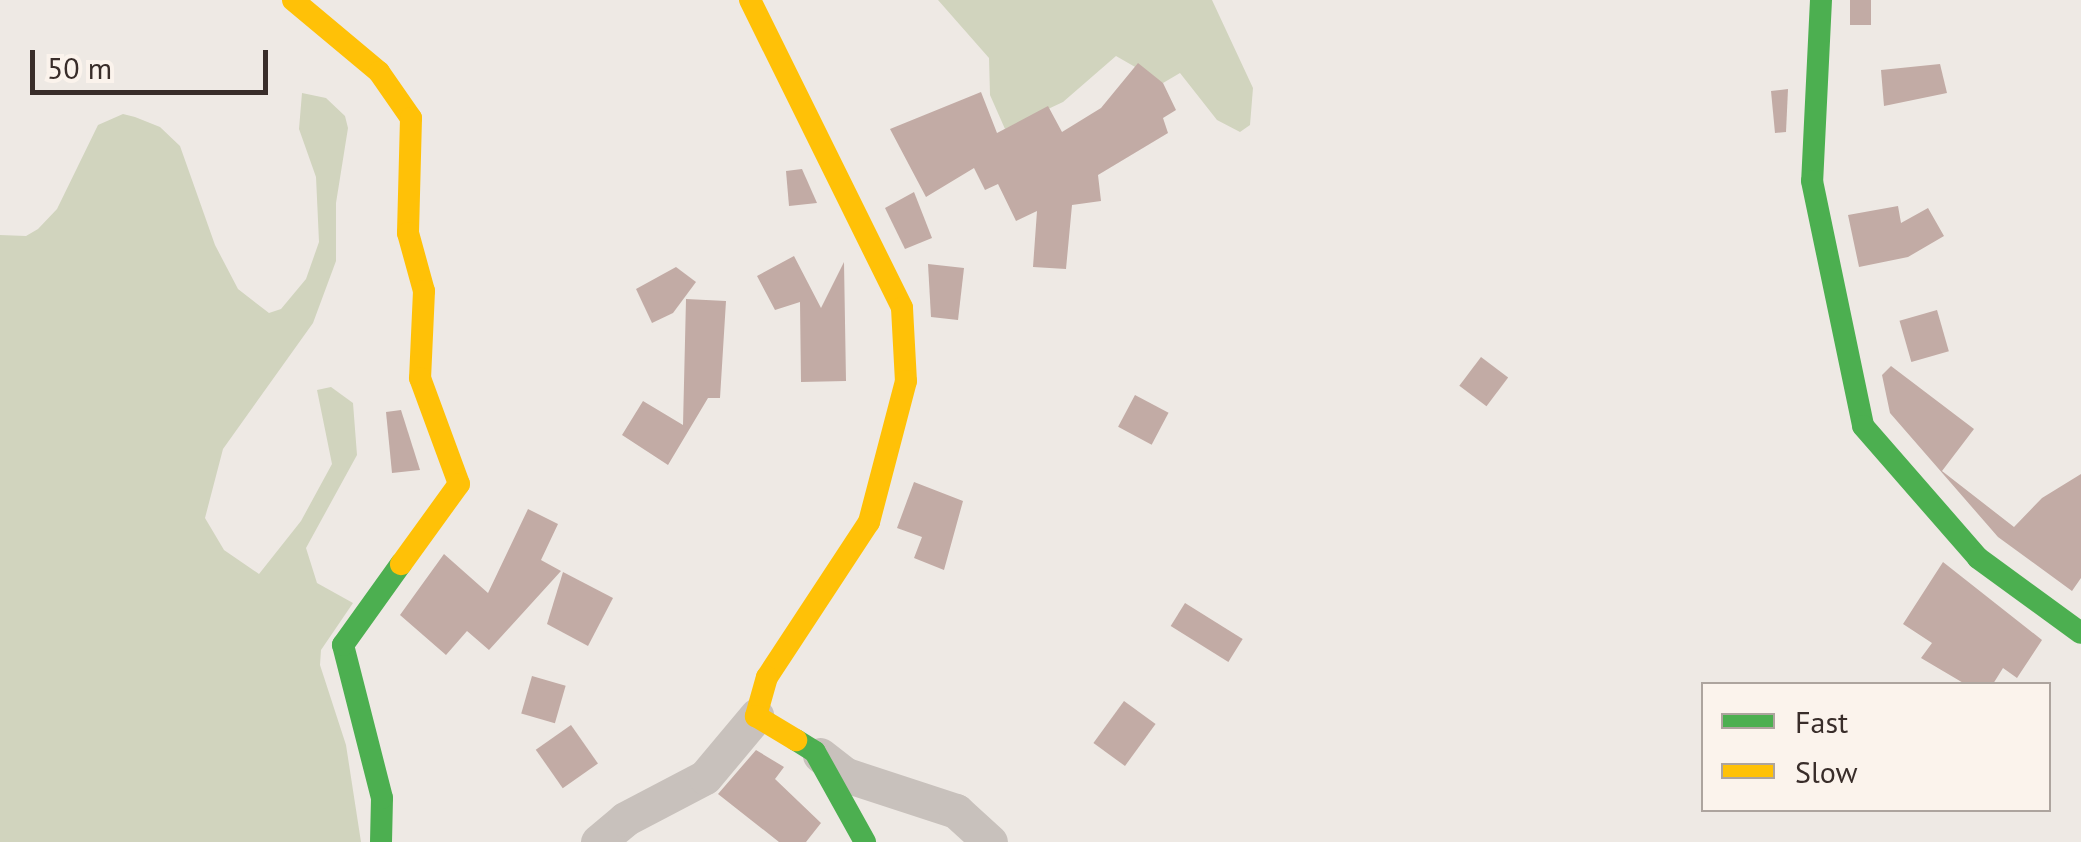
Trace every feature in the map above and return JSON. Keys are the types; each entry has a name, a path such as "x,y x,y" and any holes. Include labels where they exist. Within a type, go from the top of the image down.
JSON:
{"street":[{"path":"293,0 379,72 411,118 416,148 408,233 424,291 420,378 459,484 342,645 382,798 381,842"},
{"path":"598,842 625,819 705,777 756,716 767,678 868,522 906,380 902,308 750,0"},
{"path":"1821,0 1812,181 1863,426 1978,558 2081,633"},
{"path":"756,716 846,774 956,811 990,842"},
{"path":"815,752 865,842"}],"green space":[{"path":"938,0 1212,0 1253,88 1250,125 1240,132 1217,120 1180,73 1163,83 1116,56 1063,102 1005,129 990,95 989,58"},
{"path":"302,93 326,98 345,116 348,128 336,203 336,261 313,323 223,449 205,518 224,550 259,574 301,521 332,464 317,390 331,387 353,403 357,455 306,548 317,583 353,603 321,650 320,665 346,745 361,842 0,842 0,235 26,236 38,229 57,209 98,125 123,114 135,117 160,127 180,146 215,245 238,289 269,313 281,309 306,279 319,242 316,177 299,129"}],"building":[{"path":"1850,0 1871,0 1871,25 1850,25"},
{"path":"1138,63 1163,83 1176,110 1163,118 1168,133 1098,175 1101,201 1072,205 1066,269 1033,267 1037,211 1016,221 998,184 985,190 974,168 926,197 890,129 981,92 997,133 1048,106 1062,132 1101,108"},
{"path":"1940,64 1947,93 1884,106 1881,70"},
{"path":"1788,89 1786,132 1775,133 1771,91"},
{"path":"802,169 817,203 789,206 786,171"},
{"path":"914,192 932,238 905,249 885,208"},
{"path":"1898,206 1901,223 1928,208 1944,236 1908,257 1859,267 1848,215"},
{"path":"794,256 821,308 844,262 846,381 801,382 800,302 775,310 757,276"},
{"path":"928,264 964,268 958,320 931,317"},
{"path":"676,267 696,282 673,313 652,323 636,289"},
{"path":"686,299 726,301 720,398 708,398 668,465 622,435 643,401 683,425"},
{"path":"1937,310 1949,351 1911,362 1900,321"},
{"path":"1481,357 1508,377 1486,406 1459,386"},
{"path":"1891,366 1974,429 1942,471 2014,527 2042,498 2081,474 2081,578 2072,591 1998,537 1890,413 1882,375"},
{"path":"1135,395 1169,413 1152,445 1118,427"},
{"path":"401,410 420,470 392,473 386,412"},
{"path":"914,482 963,501 944,570 914,558 922,537 897,528"},
{"path":"528,509 558,524 541,560 561,571 489,650 467,631 446,655 400,615 444,554 488,593"},
{"path":"1943,562 2042,640 2017,678 2003,668 1994,682 1962,682 1921,658 1932,643 1903,624"},
{"path":"563,572 613,598 588,646 547,624"},
{"path":"1185,603 1243,639 1228,662 1171,626"},
{"path":"532,676 566,686 555,723 521,713"},
{"path":"1124,701 1156,724 1125,766 1093,743"},
{"path":"571,725 598,764 563,788 536,750"},
{"path":"756,750 784,767 775,779 821,823 806,842 779,842 718,794"}],"traffic: fast":[{"path":"1821,0 1812,181 1863,426 1978,558 2081,633"},
{"path":"381,842 382,798 343,645 401,564"},
{"path":"796,740 815,752 865,842"}],"traffic: slow":[{"path":"293,0 379,72 411,118 408,233 424,291 420,378 459,484 401,564"},
{"path":"750,0 902,308 906,381 869,522 767,677 756,716 796,740"}]}
